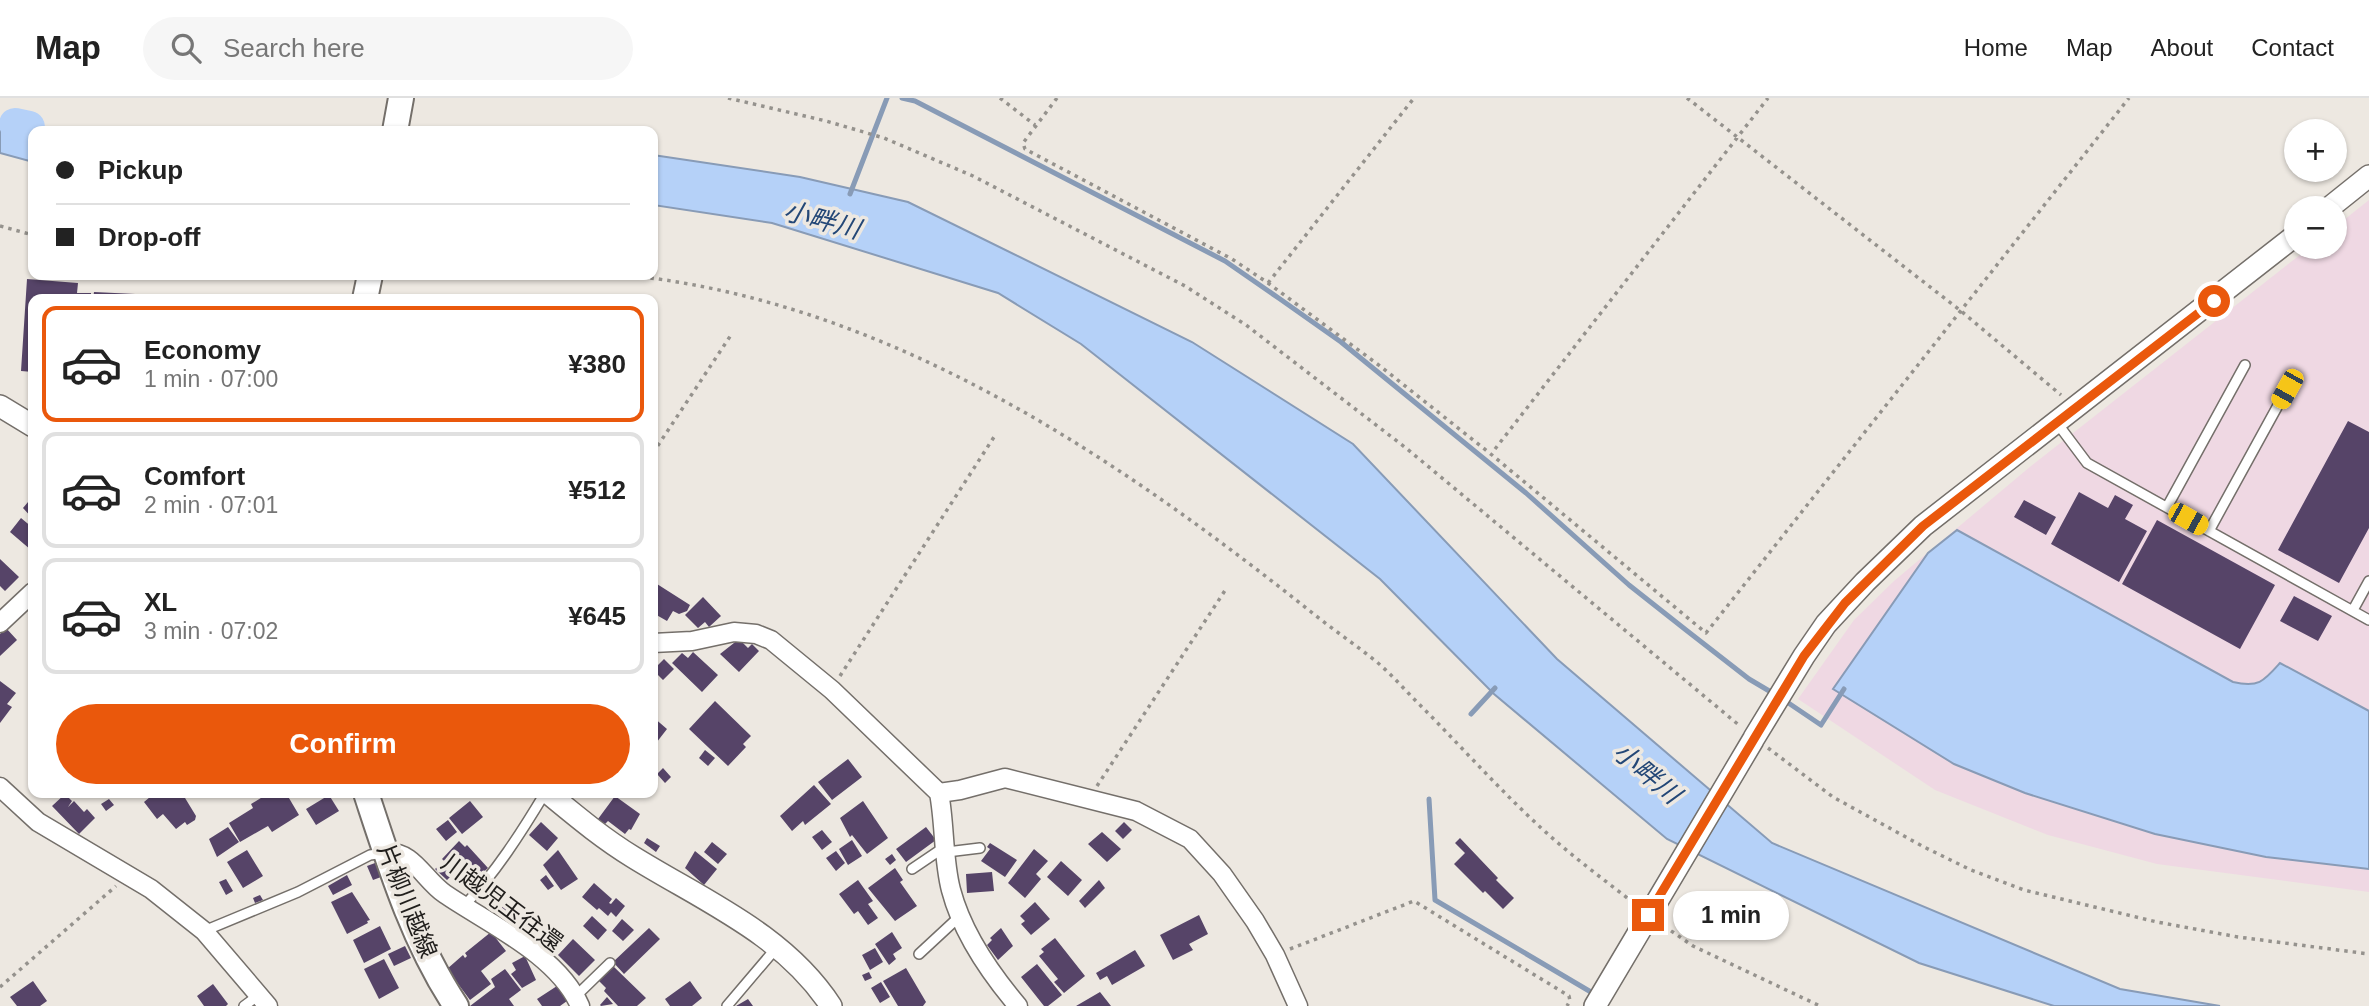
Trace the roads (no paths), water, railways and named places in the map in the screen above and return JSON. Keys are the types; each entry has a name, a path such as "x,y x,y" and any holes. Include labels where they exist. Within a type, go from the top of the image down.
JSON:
{"main road":[{"path":"396,126 401,98"},
{"name":"片柳川越線","path":"368,798 427,958 456,1006"}],"street":[{"path":"2344,196 2369,176"},
{"path":"1595,1006 1651,909 1826,624 1923,526 2284,244"},
{"path":"0,406 28,423"},
{"path":"0,623 28,597"},
{"path":"658,643 692,641 734,632 756,634 771,640 832,690 939,793 950,888 960,916 1001,986 1018,1006"},
{"path":"939,793 1005,778 1136,811 1190,839 1222,874 1255,921 1275,955 1297,1006"},
{"path":"0,787 38,822 128,875 204,931 264,1000"},
{"path":"552,798 606,840 778,946 813,981 831,1006"},
{"name":"川越児玉往還","path":"386,853 397,852 406,856 442,893 531,950 578,1001"}],"lane":[{"path":"2167,507 2245,365"},
{"path":"2209,531 2287,389"},
{"path":"2057,422 2087,463 2369,620"},
{"path":"2353,610 2369,581"},
{"path":"464,906 484,884 543,798"},
{"path":"912,869 946,849 980,848"},
{"path":"204,931 298,892 370,855 386,853"},
{"path":"919,954 960,916"},
{"path":"727,1006 778,946"},
{"path":"578,1001 610,963"},
{"path":"244,1006 264,1000"}],"water":[{"path":"0,122 28,127 28,161 0,153"},
{"path":"658,156 800,177 908,202 1192,342 1353,444 1557,659 1772,843 2120,989 2220,1006 2054,1006 1919,963 1667,839 1494,694 1380,579 1081,344 998,293 772,223 658,206"},
{"path":"1957,530 2233,682 2260,682 2280,663 2369,711 2369,869 2266,857 2155,834 2025,793 1954,764 1833,689 1928,553"}],"waterway":[{"path":"850,194 887,98"},
{"path":"902,98 915,101 1225,261 1341,342 1526,493 1629,585 1749,679 1776,695"},
{"name":"小畔川","path":"15,124 28,127"},
{"path":"1471,714 1495,688"},
{"path":"1784,700 1821,725 1844,689"},
{"path":"1429,799 1435,900 1596,995"}]}
